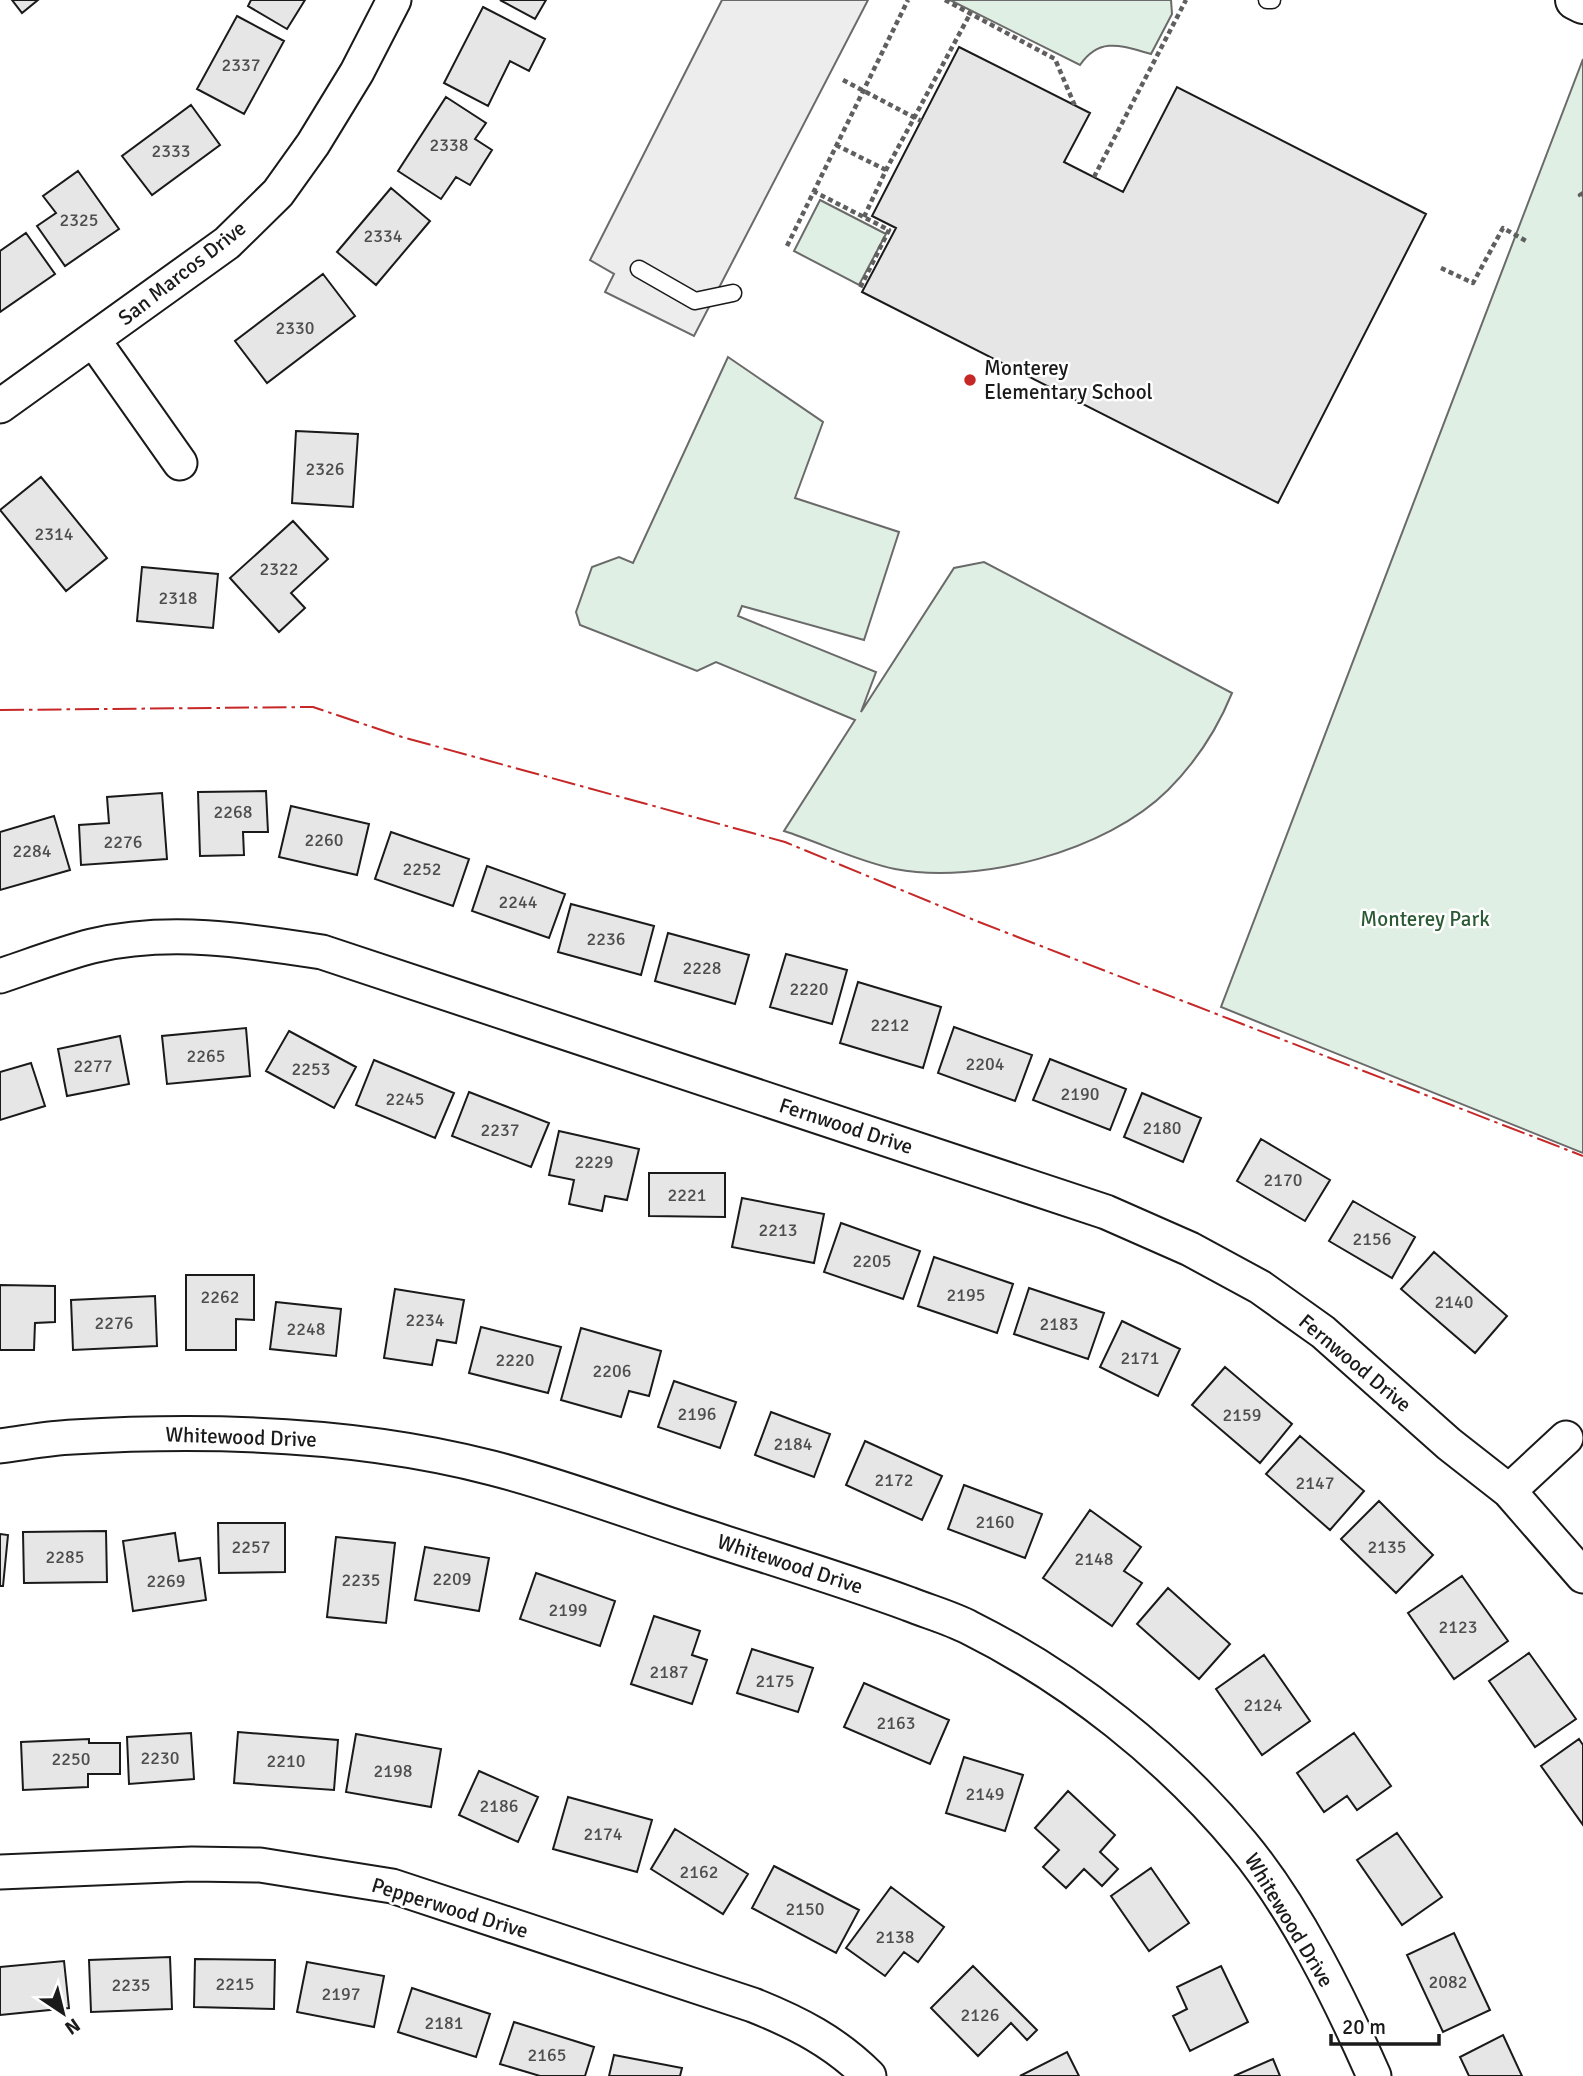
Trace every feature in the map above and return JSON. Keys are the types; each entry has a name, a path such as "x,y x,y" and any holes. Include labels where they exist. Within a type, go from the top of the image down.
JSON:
{"street":[{"name":"San Marcos Drive","path":"0,406 227,243 278,193 313,144 351,82 394,0"},
{"path":"1575,0 1583,4"},
{"path":"94,341 180,463"},
{"name":"Fernwood Drive","path":"0,976 93,946 168,936 240,939 322,952 1106,1212 1189,1249 1260,1287 1323,1332 1449,1444 1508,1491 1583,1576"},
{"name":"Whitewood Drive","path":"0,1446 69,1437 185,1433 339,1441 420,1452 507,1472 876,1592 968,1626 1048,1673 1116,1723 1191,1789 1243,1845 1283,1902 1322,1970 1374,2076"},
{"path":"1508,1491 1566,1438"},
{"name":"Pepperwood Drive","path":"0,1872 192,1864 260,1865 392,1886 753,2005 803,2025 845,2052 869,2076"}],"lane":[{"path":"1267,0 1272,0"},
{"path":"639,269 695,301 733,293"}],"path":[{"path":"787,246 908,0"},
{"path":"944,0 1055,59 1075,106"},
{"path":"1094,177 1186,0"},
{"path":"864,217 886,170 918,119 971,14"},
{"path":"843,80 918,119"},
{"path":"836,145 886,170"},
{"path":"813,191 889,230 859,290"},
{"path":"1583,193 1580,195 1583,199"},
{"path":"1441,268 1473,283 1503,228 1528,242"}],"green space":[{"path":"950,0 1171,0 1172,14 1151,54 1121,46 1104,47 1095,50 1080,65"},
{"name":"Monterey Park","path":"1583,59 1583,1153 1221,1007"},
{"path":"820,200 886,234 859,285 794,251"},
{"path":"728,357 823,422 795,498 899,532 864,640 742,606 738,616 876,672 861,712 954,568 984,562 1232,693 1205,744 1168,790 1142,812 1077,846 1002,867 965,872 928,873 881,866 784,831 855,720 716,662 697,671 580,625 576,612 592,567 619,557 633,563"}],"shaded area":[{"path":"722,0 868,0 694,336 605,292 614,274 590,260"}],"building":[{"path":"12,0 38,0 22,13"},
{"path":"251,0 305,0 287,29 248,6"},
{"path":"500,0 546,0 535,19"},
{"path":"483,7 545,39 529,71 510,61 488,106 444,83"},
{"path":"237,16 284,41 244,114 197,89"},
{"path":"959,47 1090,113 1064,162 1123,192 1177,87 1426,214 1278,503 862,292 896,228 872,216"},
{"path":"446,97 486,123 475,139 492,150 470,185 456,177 441,199 398,171"},
{"path":"191,105 220,145 152,195 122,156"},
{"path":"78,171 119,229 65,266 37,226 56,213 43,196"},
{"path":"391,188 430,221 376,285 337,252"},
{"path":"26,233 55,274 0,312 0,251"},
{"path":"323,274 355,316 267,383 235,341"},
{"path":"296,431 358,434 353,507 292,503"},
{"path":"41,477 107,558 66,591 0,510"},
{"path":"293,521 328,559 291,593 305,608 279,632 230,578"},
{"path":"142,567 218,574 213,628 137,621"},
{"path":"266,791 268,832 243,832 244,855 200,856 198,792"},
{"path":"162,793 167,859 81,865 79,825 109,823 107,797"},
{"path":"291,806 369,824 357,875 279,857"},
{"path":"54,816 70,870 0,890 0,832"},
{"path":"391,832 469,859 453,906 375,879"},
{"path":"487,866 565,894 549,938 472,911"},
{"path":"571,904 654,926 641,975 558,952"},
{"path":"668,933 749,955 735,1004 655,981"},
{"path":"786,954 847,970 832,1024 770,1007"},
{"path":"858,982 941,1007 923,1068 840,1043"},
{"path":"954,1027 1032,1055 1015,1101 938,1073"},
{"path":"246,1028 250,1076 167,1084 162,1036"},
{"path":"289,1031 356,1067 334,1108 266,1071"},
{"path":"120,1036 129,1084 67,1096 58,1049"},
{"path":"1050,1059 1126,1089 1110,1130 1033,1100"},
{"path":"374,1060 454,1093 435,1138 356,1105"},
{"path":"31,1063 45,1106 0,1120 0,1072"},
{"path":"469,1092 549,1123 531,1167 452,1136"},
{"path":"1142,1093 1201,1118 1183,1162 1124,1137"},
{"path":"559,1131 639,1149 627,1200 605,1196 602,1211 569,1204 574,1180 549,1175"},
{"path":"1261,1139 1330,1180 1305,1221 1237,1181"},
{"path":"649,1173 725,1173 725,1217 649,1216"},
{"path":"742,1198 824,1214 814,1263 732,1247"},
{"path":"1353,1201 1415,1237 1392,1278 1329,1241"},
{"path":"841,1223 920,1251 903,1299 824,1272"},
{"path":"1434,1252 1507,1316 1475,1353 1401,1289"},
{"path":"934,1257 1013,1284 997,1333 918,1306"},
{"path":"186,1275 254,1275 254,1320 236,1319 236,1350 186,1350"},
{"path":"0,1285 55,1286 55,1322 35,1323 34,1350 0,1350"},
{"path":"1029,1288 1104,1313 1088,1359 1014,1334"},
{"path":"395,1289 464,1300 456,1343 437,1340 432,1365 384,1358"},
{"path":"155,1296 157,1346 73,1350 71,1300"},
{"path":"276,1302 341,1309 336,1356 270,1349"},
{"path":"1122,1321 1180,1349 1158,1396 1100,1367"},
{"path":"481,1327 561,1347 548,1393 469,1373"},
{"path":"581,1328 661,1351 649,1396 629,1391 621,1417 561,1400"},
{"path":"1225,1367 1292,1424 1260,1463 1192,1405"},
{"path":"674,1381 736,1402 720,1448 658,1427"},
{"path":"771,1412 830,1434 814,1477 755,1455"},
{"path":"1300,1436 1364,1491 1330,1530 1266,1474"},
{"path":"865,1441 942,1476 922,1520 846,1485"},
{"path":"964,1485 1042,1514 1025,1558 948,1529"},
{"path":"1379,1501 1433,1555 1396,1593 1341,1539"},
{"path":"1090,1510 1141,1547 1124,1571 1142,1583 1112,1626 1043,1578"},
{"path":"218,1523 285,1523 285,1572 219,1573"},
{"path":"106,1531 107,1582 24,1583 23,1532"},
{"path":"175,1533 179,1561 200,1558 206,1600 133,1611 123,1541"},
{"path":"0,1534 8,1535 3,1586 0,1586"},
{"path":"336,1537 395,1543 386,1623 327,1617"},
{"path":"425,1547 489,1558 479,1611 415,1600"},
{"path":"536,1573 615,1601 600,1646 520,1619"},
{"path":"1462,1576 1508,1641 1454,1679 1408,1613"},
{"path":"1168,1588 1230,1644 1199,1679 1137,1624"},
{"path":"654,1616 700,1631 692,1655 707,1660 692,1704 631,1684"},
{"path":"752,1649 813,1668 798,1712 737,1693"},
{"path":"1529,1653 1576,1719 1535,1747 1489,1681"},
{"path":"1264,1655 1310,1721 1262,1755 1216,1689"},
{"path":"864,1683 949,1720 930,1764 844,1727"},
{"path":"238,1732 338,1740 334,1790 234,1783"},
{"path":"191,1733 194,1779 129,1784 127,1737"},
{"path":"1354,1733 1391,1786 1357,1810 1347,1796 1324,1812 1297,1773"},
{"path":"356,1734 441,1749 431,1807 346,1792"},
{"path":"89,1739 89,1743 120,1743 120,1774 88,1774 88,1787 23,1790 21,1742"},
{"path":"1579,1739 1583,1745 1583,1825 1541,1766"},
{"path":"964,1757 1023,1775 1005,1831 946,1813"},
{"path":"479,1771 538,1797 518,1842 459,1815"},
{"path":"1068,1791 1115,1835 1100,1852 1118,1869 1102,1886 1084,1869 1066,1888 1043,1867 1059,1850 1035,1828"},
{"path":"568,1797 652,1820 637,1872 553,1849"},
{"path":"675,1829 748,1874 723,1914 651,1869"},
{"path":"1397,1833 1442,1897 1402,1925 1357,1860"},
{"path":"774,1866 859,1910 836,1953 752,1908"},
{"path":"1151,1868 1189,1923 1149,1951 1111,1896"},
{"path":"891,1887 944,1927 918,1962 904,1952 885,1976 846,1948"},
{"path":"1454,1933 1490,2010 1443,2032 1407,1955"},
{"path":"170,1957 172,2009 91,2012 89,1960"},
{"path":"195,1959 275,1960 274,2009 194,2007"},
{"path":"64,1961 69,2008 0,2015 0,1967"},
{"path":"307,1962 384,1976 374,2027 297,2012"},
{"path":"973,1966 1037,2030 1027,2040 1011,2023 978,2056 931,2008"},
{"path":"1221,1966 1248,2022 1190,2051 1173,2016 1187,2009 1177,1987"},
{"path":"412,1988 490,2014 476,2057 398,2032"},
{"path":"514,2022 594,2047 585,2076 540,2076 500,2064"},
{"path":"1503,2035 1522,2076 1469,2076 1460,2057"},
{"path":"1067,2052 1079,2076 1020,2076"},
{"path":"614,2055 682,2068 680,2076 609,2076"},
{"path":"1273,2059 1280,2076 1234,2076"}],"power":[{"path":"0,710 313,707 402,737 785,842 979,922 1583,1156"}],"place":[{"name":"Monterey Elementary School","path":"970,380"}]}
